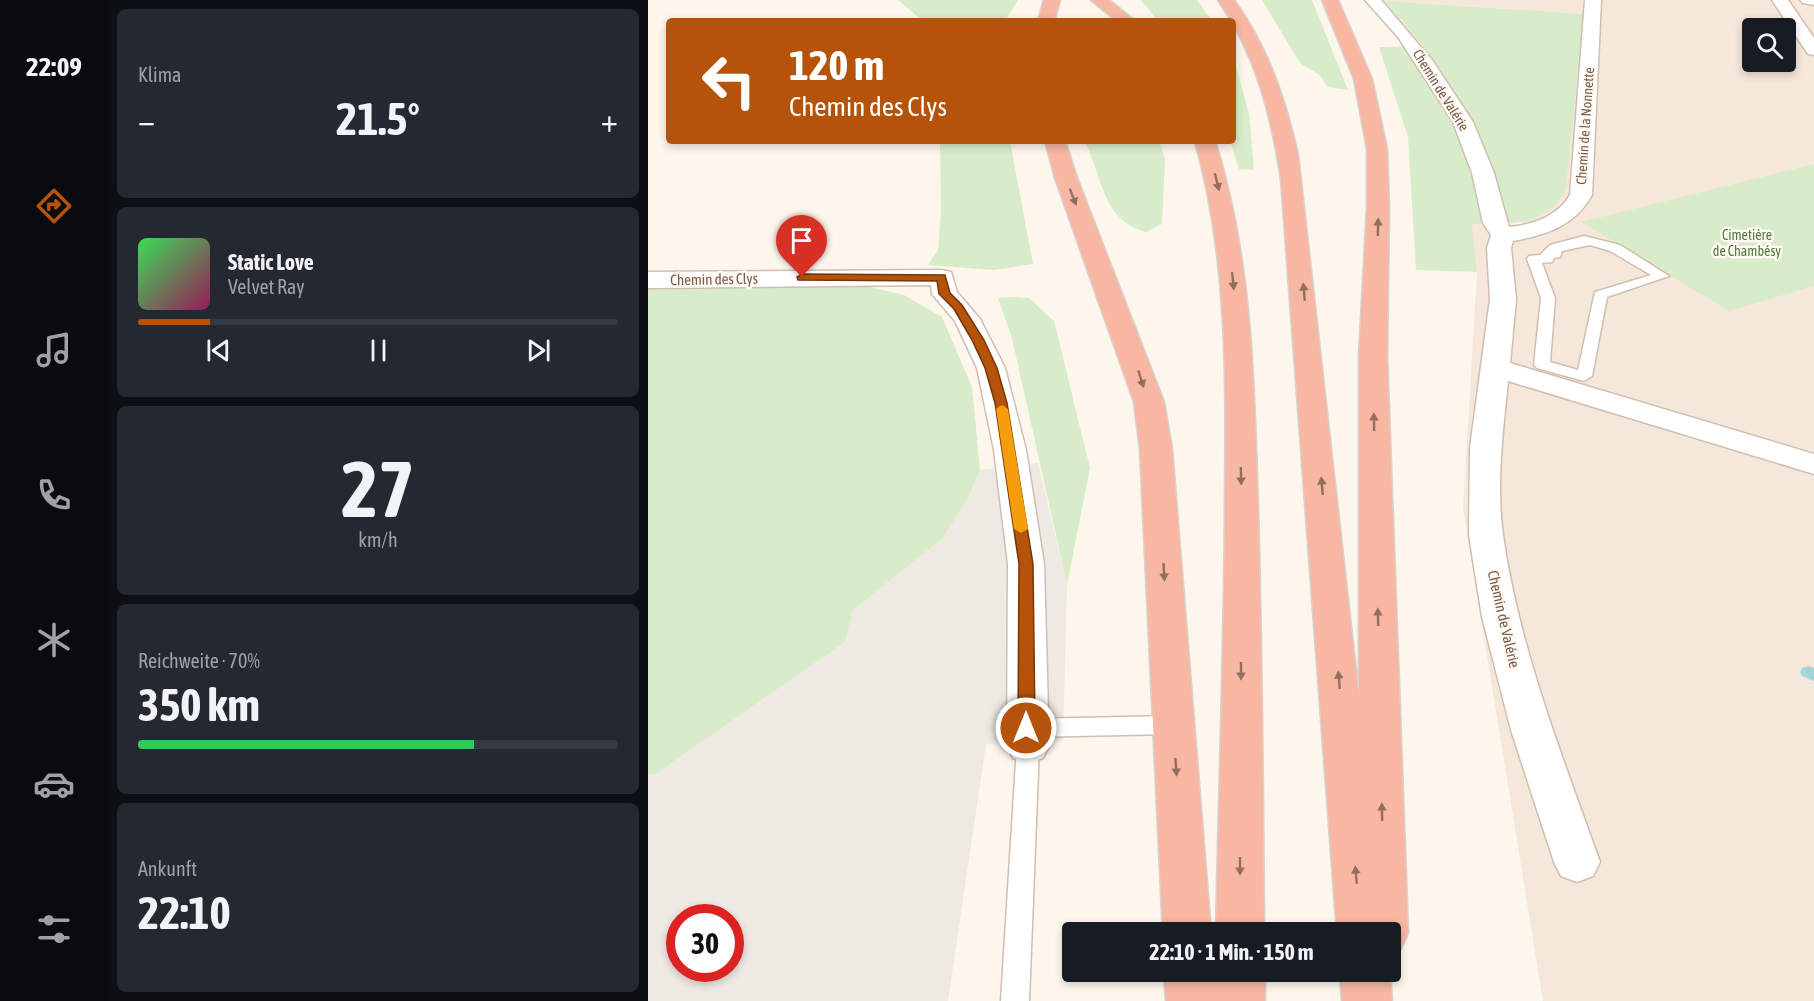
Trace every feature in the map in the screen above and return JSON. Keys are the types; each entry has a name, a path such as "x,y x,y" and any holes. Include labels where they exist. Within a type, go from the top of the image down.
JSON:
{"highway":[{"path":"1046,18 1052,0"},
{"path":"1099,0 1123,18"},
{"path":"1226,0 1249,34 1268,73 1281,121 1292,179 1360,922"},
{"path":"1330,0 1363,79 1377,149 1378,219 1373,356 1384,922"},
{"path":"1056,144 1066,178 1149,402 1157,460 1185,922"},
{"path":"1207,144 1226,223 1235,302 1242,557 1240,922"},
{"path":"1190,982 1191,1001"},
{"path":"1240,982 1240,1001"},
{"path":"1366,982 1367,1001"},
{"path":"1385,982 1386,1001"}],"street":[{"name":"Chemin de Valérie","path":"1373,0 1426,64 1463,122 1483,172 1495,223 1503,235 1499,248 1503,299 1486,448 1484,493 1486,535 1501,617 1529,720 1576,862"},
{"name":"Chemin de la Nonnette","path":"1503,235 1519,234 1555,222 1578,203 1581,195 1593,0"},
{"path":"1780,0 1814,50"},
{"name":"Chemin des Clys","path":"648,280 942,278 945,294 967,320 991,368 1010,450 1026,564 1027,737"},
{"path":"1495,368 1814,463"}],"lane":[{"path":"1584,240 1596,241 1616,248 1662,276 1600,295 1584,376 1542,365 1548,298 1534,259 1547,259 1547,254 1555,254 1555,248 1564,249 1563,246 1575,246 1573,243 1585,243 1584,240"},
{"path":"1015,1001 1027,737 1174,725"}],"shaded area":[{"path":"1367,0 1814,0 1814,1001 1543,1001 1463,508 1477,272 1471,224 1521,224 1584,14"},
{"path":"1038,463 1067,585 1063,740 986,744 948,1001 648,1001 648,774 656,774 845,642 853,610 943,538 967,500 980,470"}],"green space":[{"path":"898,0 1018,0 1007,18 919,18"},
{"path":"1141,0 1197,0 1210,18 1156,18"},
{"path":"1262,0 1312,0 1348,90 1327,87 1321,76 1300,63"},
{"path":"1384,1 1584,14 1566,188 1558,201 1538,217 1513,223 1472,224 1477,272 1416,270 1408,137 1379,47 1423,46"},
{"path":"1236,67 1249,113 1254,170 1239,169 1231,144 1236,144"},
{"path":"940,144 1011,144 1033,264 994,270 928,265 938,250 941,211"},
{"path":"1085,144 1160,144 1165,159 1162,224 1146,232 1131,226 1120,218 1105,195"},
{"name":"Cimetière de Chambésy","path":"1814,164 1814,286 1729,311 1581,222"},
{"path":"865,286 904,295 942,317 972,387 980,470 967,500 943,538 853,610 845,642 656,774 648,774 648,288"},
{"path":"998,298 1029,298 1054,321 1090,468 1067,585 1012,338"}],"waterway":[{"path":"1808,672 1814,675"}],"slow traffic":[{"path":"1002,409 1021,529"}],"route":[{"path":"802,277 942,278 945,294 958,307 978,340 991,368 1001,403 1026,564 1026,728"}]}
